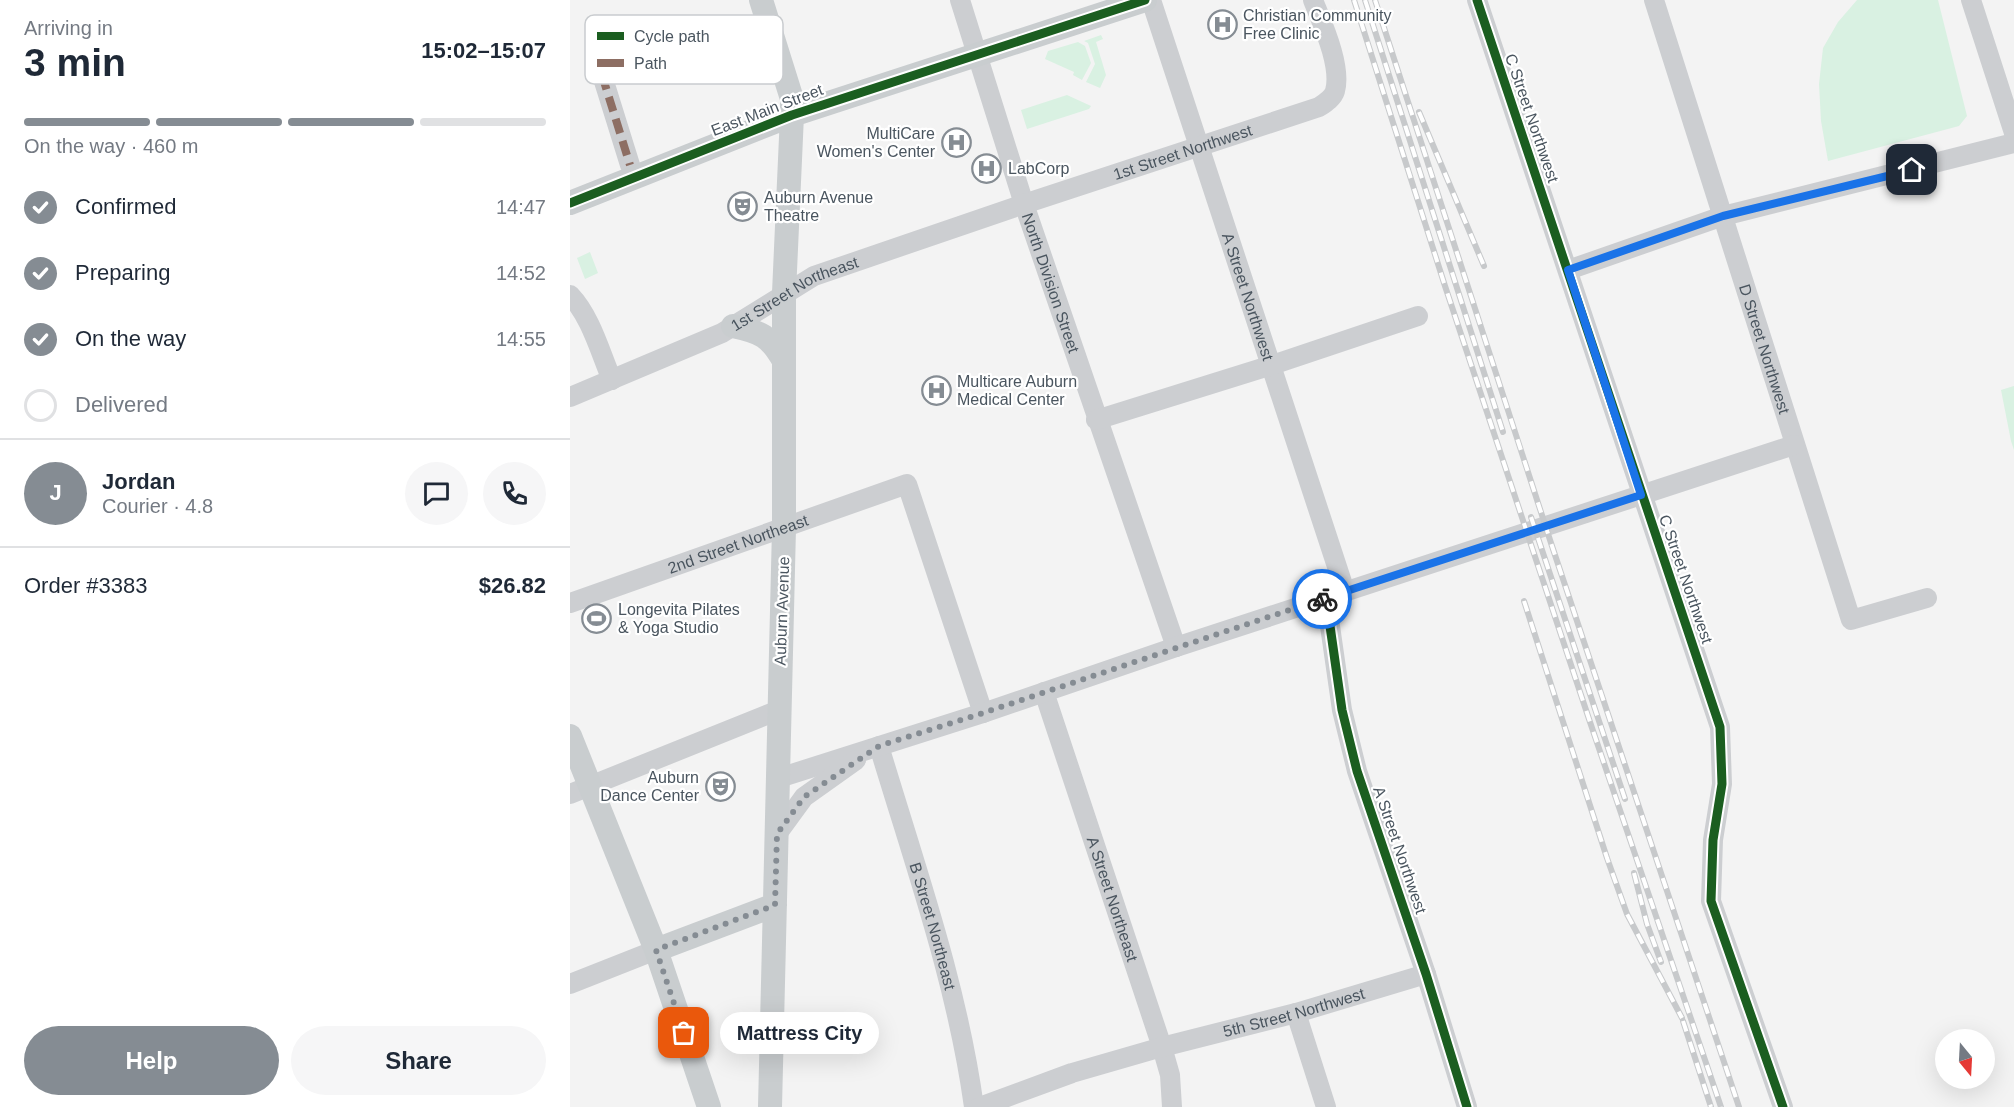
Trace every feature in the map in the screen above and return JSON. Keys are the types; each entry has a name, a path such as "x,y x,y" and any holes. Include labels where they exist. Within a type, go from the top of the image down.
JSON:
{"main road":[{"name":"Auburn Avenue","path":"761,0 766,15"},
{"name":"East Main Street","path":"570,203 792,115 1145,0"},
{"name":"Auburn Avenue","path":"770,1107 784,528 784,293 792,115 792,99 783,70"},
{"path":"733,326 763,335 771,341 784,361"},
{"path":"570,736 580,790 656,950 709,1107"},
{"path":"656,950 775,905"}],"street":[{"name":"North Division Street","path":"960,0 1024,204 1096,420 1176,647"},
{"name":"A Street Northwest","path":"1152,0 1272,365 1335,595 1342,710 1357,771 1426,974 1467,1107"},
{"name":"1st Street Northwest","path":"1024,204 1319,107 1335,92 1336,79 1334,63 1314,0"},
{"name":"C Street Northwest","path":"1477,0 1720,727 1722,784 1713,840 1711,901 1783,1107"},
{"name":"D Street Northwest","path":"1654,0 1851,620 1927,598"},
{"path":"1971,0 2014,133"},
{"path":"605,84 630,165"},
{"path":"1568,270 1723,216 2014,143"},
{"name":"1st Street Northeast","path":"570,397 715,336 814,276 1024,204"},
{"path":"570,295 585,315 612,380"},
{"path":"1096,420 1418,316"},
{"path":"779,778 983,713 1176,647 1794,445"},
{"name":"2nd Street Northeast","path":"570,603 907,484 983,713"},
{"name":"A Street Northeast","path":"1044,692 1162,1047 1170,1075 1172,1107"},
{"path":"580,790 779,710"},
{"path":"777,834 804,797 879,746"},
{"name":"B Street Northeast","path":"879,746 952,993 967,1061 974,1107"},
{"path":"570,984 656,950"},
{"name":"5th Street Northwest","path":"980,1107 1064,1076 1162,1047 1296,1013 1426,974"},
{"path":"1296,1013 1326,1107"}],"green space":[{"path":"1857,0 1938,0 1967,116 1959,126 1828,161 1821,121 1819,84 1823,48 1838,22"},
{"path":"1101,35 1103,39 1096,42 1106,75 1100,88 1086,82 1095,64 1088,43 1084,41"},
{"path":"1078,42 1085,46 1091,63 1082,80 1073,75 1074,72 1045,59 1048,51"},
{"path":"1067,95 1091,106 1089,109 1027,129 1021,110"},
{"path":"590,252 598,273 585,279 577,258"},
{"path":"2014,386 2014,450 2001,390"}],"railway":[{"path":"1354,0 1445,286 1721,1107"},
{"path":"1365,0 1503,432"},
{"path":"1375,0 1551,543 1739,1107"},
{"path":"1419,112 1484,266"},
{"path":"1531,517 1625,799"},
{"path":"1524,601 1627,914 1682,1018"},
{"path":"1634,873 1647,924 1661,962"},
{"path":"1683,1021 1711,1107"}],"marked path":[{"path":"605,84 630,165"}],"cycle path":[{"path":"570,203 792,115 1145,0"},
{"path":"1477,0 1720,727 1722,784 1713,840 1711,901 1783,1107"},
{"path":"1326,598 1342,710 1357,771 1426,974 1467,1107"}],"way so far":[{"path":"684,1033 656,950 775,905 777,834 804,797 841,770 879,746 1322,599"}],"place":[{"name":"Christian Community Free Clinic","path":"1222,24"},
{"name":"MultiCare Women's Center","path":"956,142"},
{"name":"LabCorp","path":"987,168"},
{"name":"Auburn Avenue Theatre","path":"743,206"},
{"name":"Multicare Auburn Medical Center","path":"936,390"},
{"name":"Longevita Pilates & Yoga Studio","path":"597,618"},
{"name":"Auburn Dance Center","path":"720,786"},
{"name":"Mattress City","path":"684,1033"}],"route":[{"path":"1322,599 1641,495 1568,270 1723,216 1912,170"}]}
